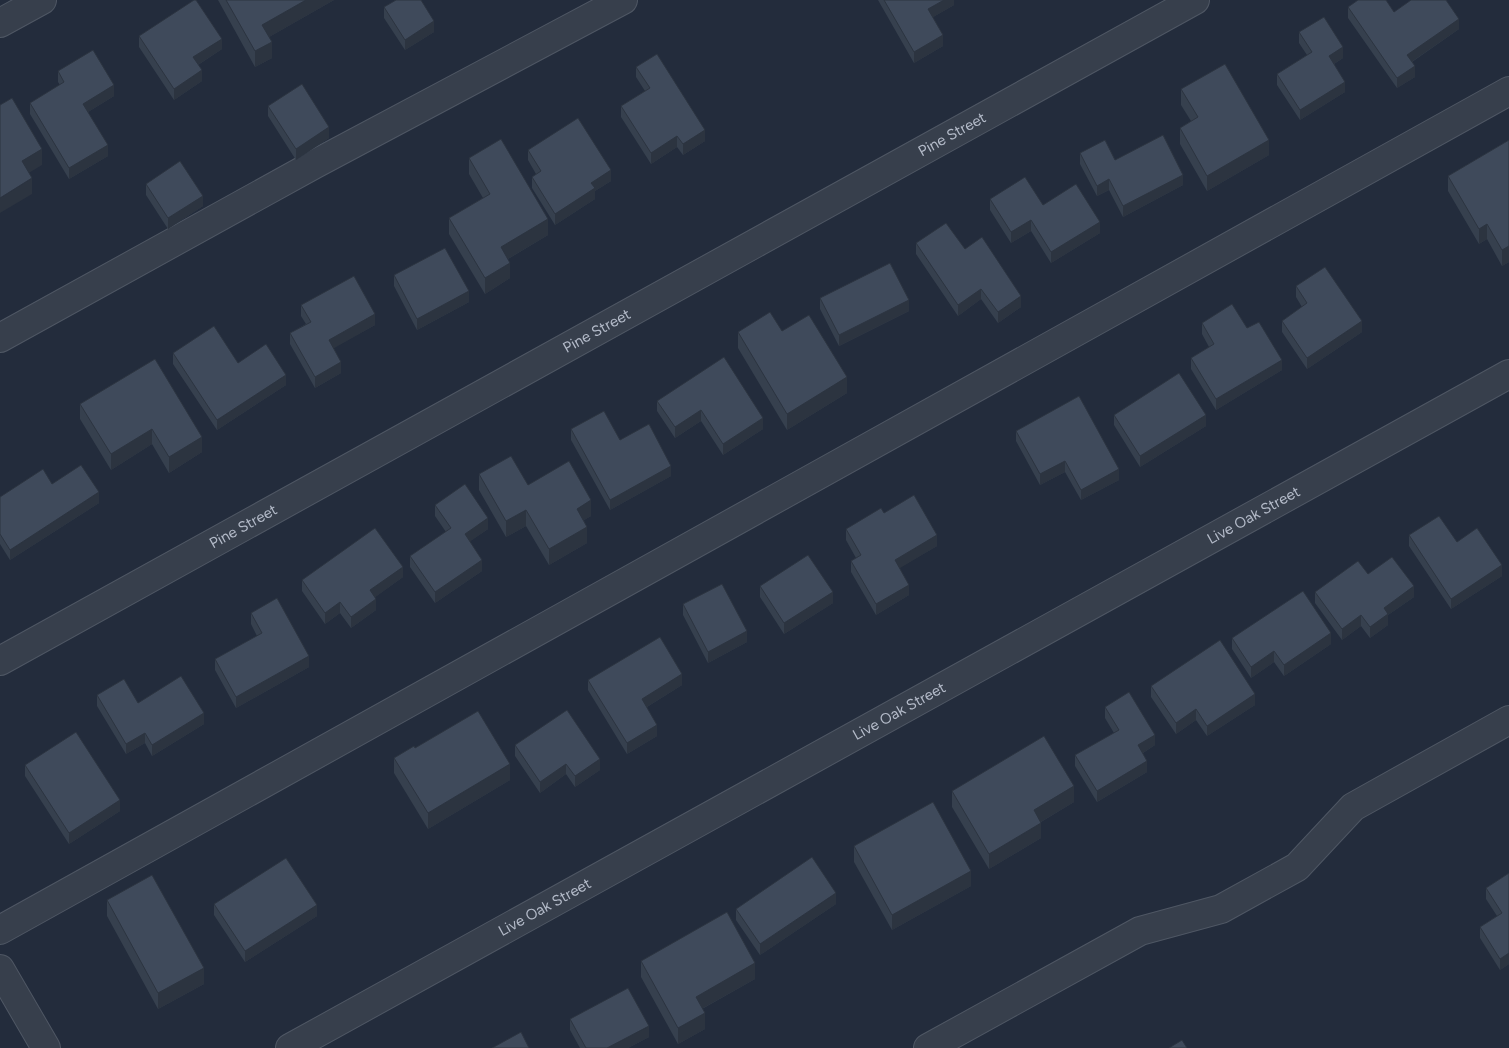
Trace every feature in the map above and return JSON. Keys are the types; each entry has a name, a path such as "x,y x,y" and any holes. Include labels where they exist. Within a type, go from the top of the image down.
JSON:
{"street":[{"path":"0,23 42,0"},
{"path":"0,338 315,164 623,0"},
{"name":"Pine Street","path":"0,661 1195,0"},
{"path":"0,930 1509,91"},
{"name":"Live Oak Street","path":"290,1048 1509,374"},
{"path":"928,1048 1140,931 1221,909 1289,872 1297,867 1353,807 1509,720"},
{"path":"0,969 46,1048"}],"building":[{"path":"196,0 222,39 193,57 202,70 174,89 139,36"},
{"path":"226,0 306,0 262,25 272,42 255,51"},
{"path":"396,0 421,0 434,21 405,40 384,7"},
{"path":"884,0 944,0 928,9 943,35 914,52"},
{"path":"1358,0 1386,0 1394,12 1411,0 1446,0 1459,19 1407,55 1415,66 1397,78 1348,7"},
{"path":"1324,17 1343,47 1329,56 1345,82 1300,110 1277,74 1312,52 1299,32"},
{"path":"93,50 114,85 83,104 108,145 69,168 30,103 64,82 58,71"},
{"path":"657,54 705,130 683,144 677,136 651,153 621,106 650,88 636,67"},
{"path":"1225,64 1269,140 1207,176 1180,128 1198,117 1181,89"},
{"path":"302,84 329,127 296,149 268,106"},
{"path":"12,98 42,149 22,161 32,178 0,198 0,105"},
{"path":"578,118 611,170 591,183 595,188 555,214 532,177 541,171 528,150"},
{"path":"1163,135 1183,175 1123,206 1109,179 1097,186 1080,153 1105,140 1115,160"},
{"path":"501,139 548,219 501,247 510,263 485,278 449,218 490,194 469,158"},
{"path":"1509,140 1509,246 1502,250 1487,224 1479,229 1448,176"},
{"path":"180,161 203,196 168,218 146,184"},
{"path":"1025,177 1043,205 1076,184 1100,222 1051,252 1031,220 1011,232 990,199"},
{"path":"946,223 965,249 982,237 1021,296 998,312 981,289 958,305 916,243"},
{"path":"445,248 469,291 417,319 394,275"},
{"path":"890,263 909,300 839,335 820,298"},
{"path":"1325,267 1362,321 1307,358 1282,321 1307,303 1296,286"},
{"path":"354,276 375,314 329,340 341,362 315,377 290,333 311,322 301,305"},
{"path":"1232,304 1247,328 1259,322 1282,360 1216,399 1191,358 1214,344 1202,323"},
{"path":"770,312 782,331 809,315 847,377 787,414 738,332"},
{"path":"214,326 238,363 266,344 286,375 217,420 173,353"},
{"path":"724,357 763,418 723,444 701,410 675,427 657,401"},
{"path":"155,359 202,437 169,457 152,429 111,454 80,404"},
{"path":"1179,373 1206,415 1140,456 1114,415"},
{"path":"1079,396 1119,469 1081,490 1065,461 1040,474 1016,431"},
{"path":"604,411 620,440 649,424 671,466 610,500 571,429"},
{"path":"511,456 528,485 569,461 591,500 577,509 587,527 549,549 526,510 506,521 479,474"},
{"path":"81,465 99,492 10,550 0,534 0,497 43,469 52,484"},
{"path":"465,484 488,518 465,534 482,560 435,592 410,556 451,528 435,505"},
{"path":"914,495 937,535 895,560 909,585 876,604 851,561 861,555 846,529 881,508 884,513"},
{"path":"1439,516 1457,542 1477,528 1502,565 1451,599 1409,535"},
{"path":"375,528 403,567 370,590 376,599 351,617 340,602 325,613 302,580"},
{"path":"808,555 833,592 784,623 760,586"},
{"path":"1392,557 1414,586 1384,608 1388,614 1370,627 1361,615 1342,629 1315,592 1358,561 1368,574"},
{"path":"722,584 747,631 708,652 683,604"},
{"path":"1303,591 1331,633 1284,665 1274,651 1251,667 1232,638"},
{"path":"277,598 309,656 236,697 215,659 262,633 251,613"},
{"path":"660,637 682,674 642,699 657,725 627,743 588,680"},
{"path":"1220,640 1255,694 1207,726 1196,709 1176,723 1151,686"},
{"path":"181,676 204,713 152,745 145,733 126,744 97,695 124,679 138,703"},
{"path":"1129,692 1155,735 1138,745 1147,761 1097,791 1075,755 1119,730 1105,707"},
{"path":"567,710 600,759 575,776 566,764 540,782 515,745"},
{"path":"478,711 510,764 428,813 394,758 414,746 415,748"},
{"path":"76,732 120,800 69,833 25,765"},
{"path":"1044,736 1074,786 1034,810 1041,823 989,854 952,791"},
{"path":"933,802 971,871 892,915 854,846"},
{"path":"812,857 836,893 760,944 736,909"},
{"path":"286,858 317,905 245,951 214,904"},
{"path":"1509,873 1509,953 1500,959 1480,927 1502,913 1486,888"},
{"path":"152,875 204,968 158,993 107,900"},
{"path":"727,912 755,963 696,997 705,1013 678,1028 641,961"},
{"path":"628,988 649,1026 607,1048 586,1048 570,1019"},
{"path":"521,1032 529,1048 492,1048"},
{"path":"1182,1040 1187,1048 1169,1048"}]}
